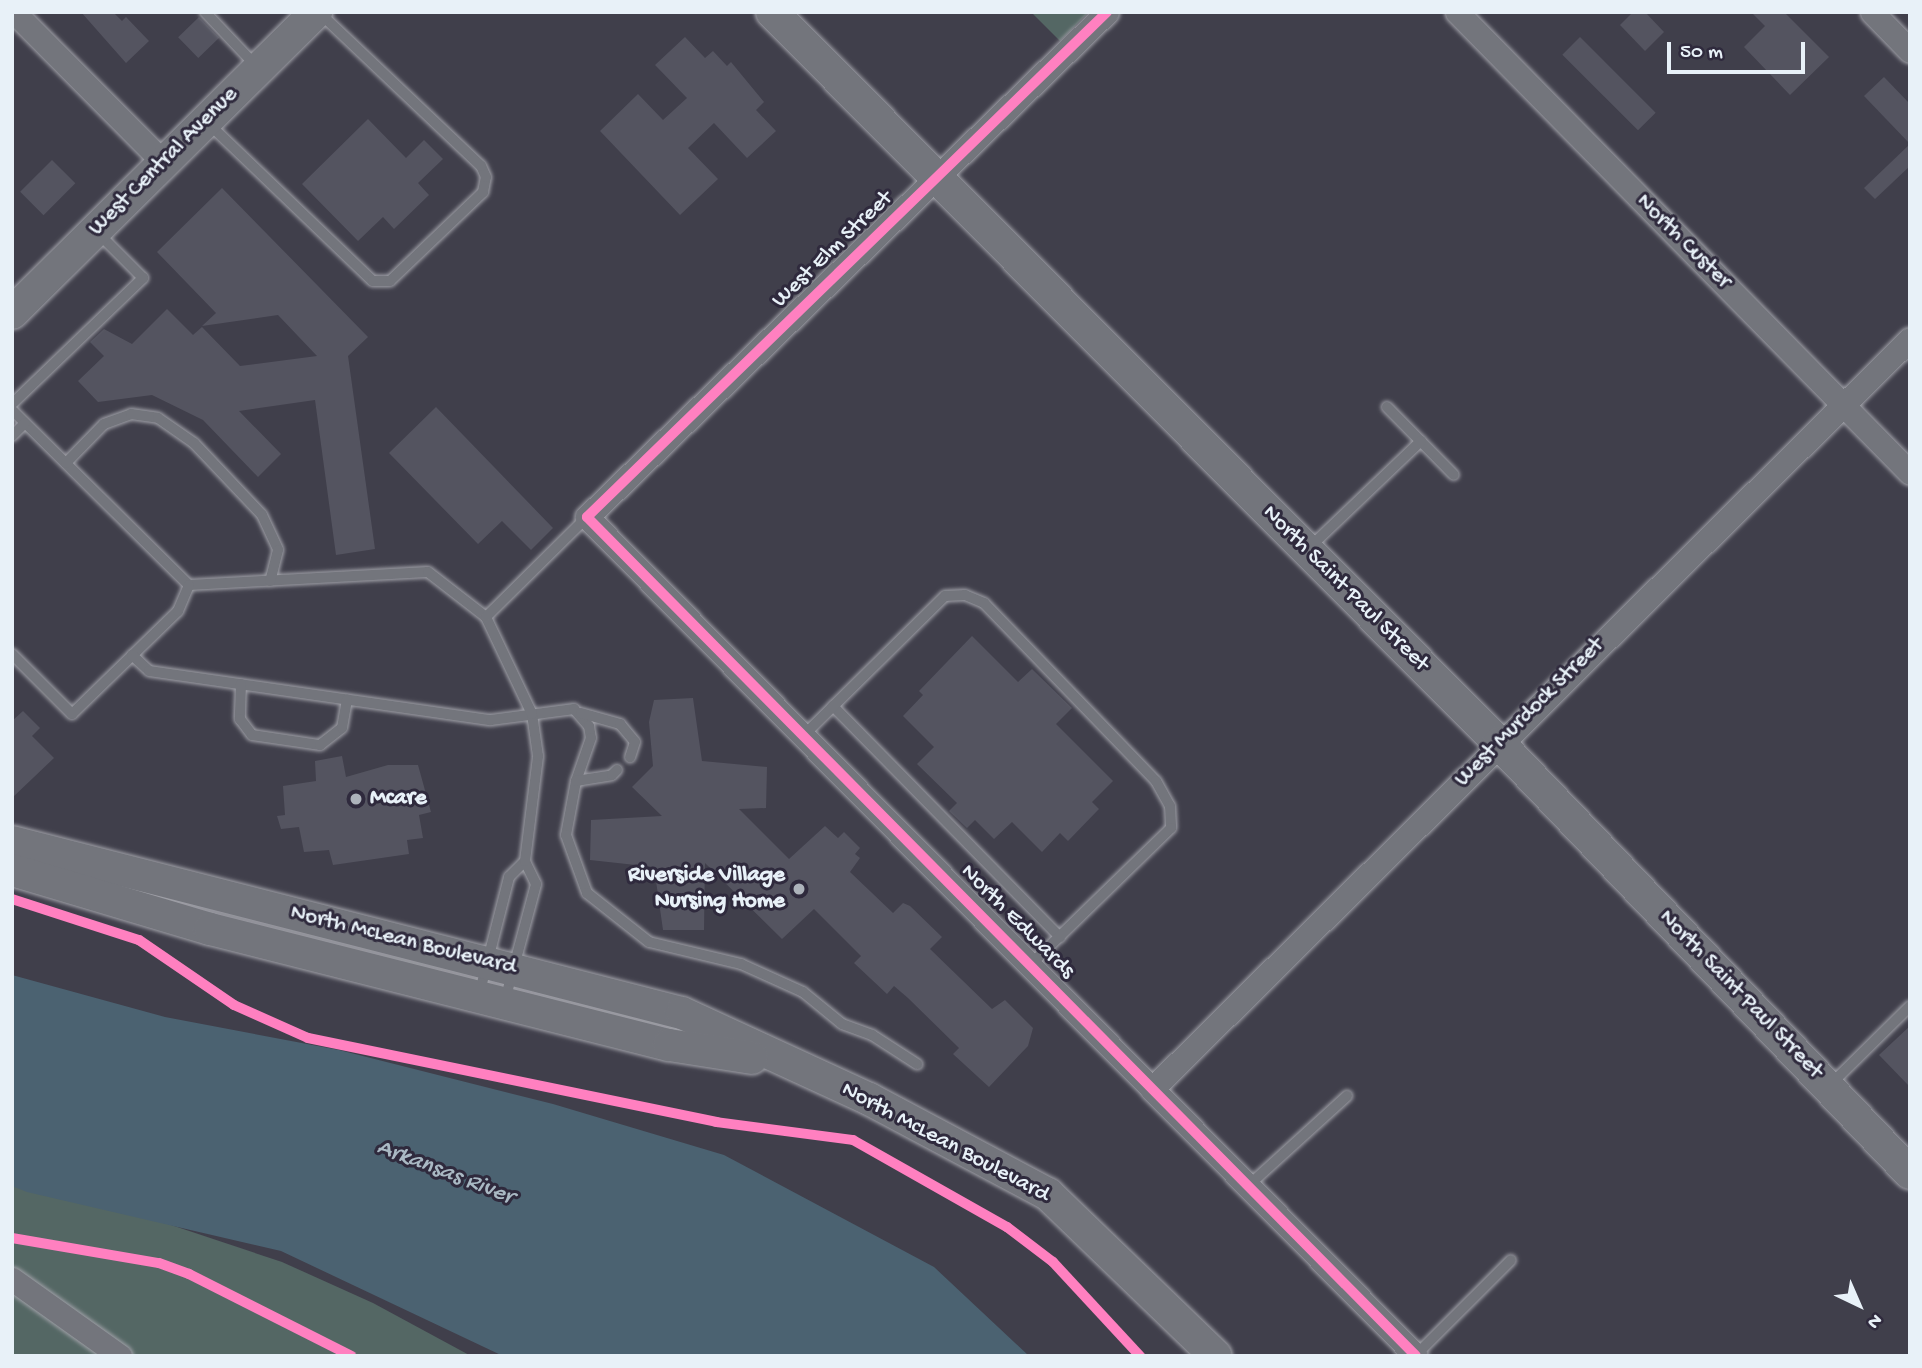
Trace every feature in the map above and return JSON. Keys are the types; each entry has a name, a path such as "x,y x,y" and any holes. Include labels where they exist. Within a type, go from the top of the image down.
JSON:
{"main road":[{"name":"West Central Avenue","path":"12,313 317,12"},
{"name":"North Saint Paul Street","path":"772,12 936,181 1499,743 1910,1173"},
{"name":"North McLean Boulevard","path":"12,842 682,1013 784,1063 869,1098 1048,1194 1216,1356"},
{"name":"North McLean Boulevard","path":"12,870 210,929 669,1045 784,1063"}],"street":[{"path":"14,12 163,162"},
{"name":"West Elm Street","path":"587,517 936,181 1107,12"},
{"name":"North Custer","path":"1457,12 1910,473"},
{"path":"1872,12 1910,51"},
{"name":"West Murdock Street","path":"1152,1089 1910,339"},
{"name":"North Edwards","path":"587,517 1416,1356"},
{"path":"12,1279 120,1356"}],"lane":[{"path":"205,12 259,68"},
{"path":"206,120 358,270 373,281 390,281 483,192 486,177 481,166 317,12"},
{"path":"12,404 144,278 95,230"},
{"path":"1387,407 1454,475"},
{"path":"12,410 189,585 428,572 486,617 532,714 538,757 525,861 536,884 500,965 491,1000"},
{"path":"66,463 104,424 131,414 158,418 194,443 273,531 278,550 270,581"},
{"path":"12,436 25,423"},
{"path":"1307,550 1421,441"},
{"path":"486,617 587,517"},
{"path":"12,654 72,714 178,611 189,585"},
{"path":"803,736 944,596 965,595 984,603 1156,781 1170,806 1171,828 1030,965"},
{"path":"132,654 149,671 491,720 565,708 620,724 635,742 630,757"},
{"path":"241,684 240,719 252,735 320,745 342,728 347,699"},
{"path":"833,706 1060,937"},
{"path":"581,713 591,738 576,781 566,835 578,876 587,893 632,933 674,950 741,964 803,992 842,1024 872,1035 917,1064"},
{"path":"576,781 612,775 617,770"},
{"path":"491,1000 500,965 509,877 525,861"},
{"path":"1828,1087 1910,1006"},
{"path":"1248,1186 1347,1096"},
{"path":"1416,1356 1511,1260"}],"shaded area":[{"path":"1031,12 1089,12 1060,41"},
{"path":"12,1172 282,1262 373,1303 471,1356 12,1356"}],"water":[{"name":"Arkansas River","path":"12,975 165,1017 339,1050 553,1104 724,1155 934,1267 1029,1356 503,1356 281,1251 27,1192 12,1186"}],"building":[{"path":"81,12 113,12 122,21 126,17 149,41 126,63"},
{"path":"1633,12 1645,12 1664,32 1645,51 1620,25"},
{"path":"1751,12 1784,12 1829,57 1790,95 1744,47 1765,26"},
{"path":"199,17 219,38 198,58 178,37"},
{"path":"685,37 705,58 713,51 727,66 731,62 764,102 756,110 776,131 747,158 714,123 688,148 718,179 680,215 600,131 638,94 663,120 687,98 655,65"},
{"path":"1580,37 1656,113 1638,130 1562,55"},
{"path":"1884,77 1910,104 1910,144 1864,96"},
{"path":"368,119 406,158 424,140 443,159 418,183 429,195 394,229 383,217 358,241 302,184"},
{"path":"1910,144 1910,166 1875,199 1864,188"},
{"path":"52,160 75,183 44,215 20,192"},
{"path":"222,188 368,337 348,356 375,549 336,555 315,400 239,411 281,454 258,477 203,420 152,395 98,402 78,381 104,356 90,342 104,329 132,344 167,309 193,335 202,327 240,366 317,356 278,315 202,326 216,313 157,252"},
{"path":"436,407 553,528 531,550 502,521 478,544 389,453"},
{"path":"972,636 1018,682 1032,669 1072,708 1056,724 1113,781 1092,802 1099,809 1068,841 1060,833 1042,852 1012,822 994,839 975,820 967,828 949,811 957,803 917,764 934,747 903,716 923,695 919,691"},
{"name":"Riverside Village Nursing Home","path":"693,698 702,761 767,767 766,808 739,809 789,859 825,826 838,838 844,832 860,848 855,854 860,858 850,872 893,913 903,903 910,906 942,937 930,949 992,1009 1005,1000 1033,1028 1028,1046 989,1087 953,1054 959,1048 908,998 894,986 887,994 854,963 861,956 814,909 782,939 705,863 704,930 663,930 654,867 590,860 591,820 662,816 632,787 653,766 649,722 654,700"},
{"path":"23,711 40,728 32,736 54,758 12,798 12,721"},
{"name":"Mcare","path":"342,756 346,777 388,765 418,765 431,812 419,815 423,838 407,840 409,854 333,865 329,850 304,852 299,827 281,829 277,816 285,815 283,786 316,781 315,761"},
{"path":"1910,1026 1910,1087 1879,1055"}],"cycle path":[{"path":"1107,12 587,517 1416,1356"},
{"path":"12,899 139,940 234,1005 308,1038 716,1122 853,1140 1007,1227 1053,1262 1140,1356"},
{"path":"12,1238 159,1263 189,1274 351,1356"}],"place":[{"name":"Mcare","path":"356,799"},
{"name":"Riverside Village Nursing Home","path":"799,889"}]}
